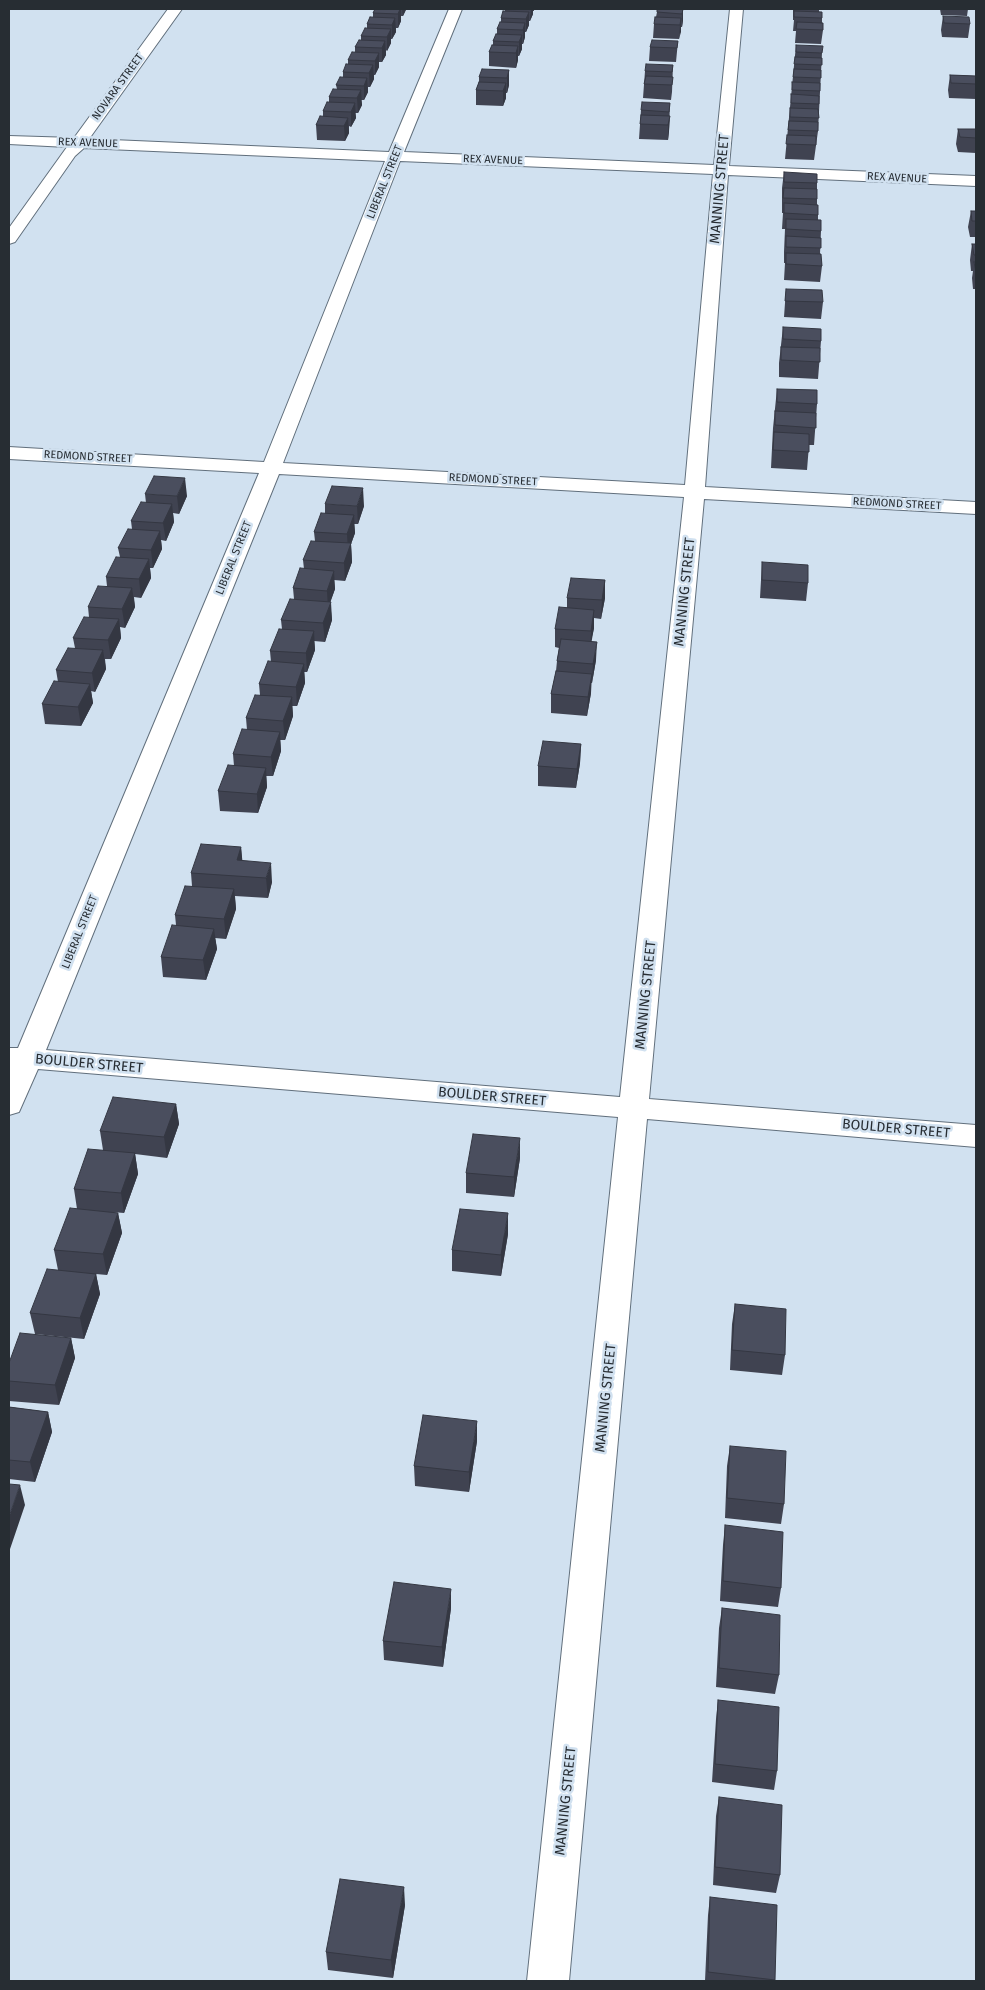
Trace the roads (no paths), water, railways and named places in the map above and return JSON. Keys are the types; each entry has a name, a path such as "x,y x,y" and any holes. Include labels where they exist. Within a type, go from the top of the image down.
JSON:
{"street":[{"name":"NOVARA STREET","path":"9,239 175,9"},
{"name":"LIBERAL STREET","path":"9,1105 18,1058 271,468 395,156 456,9"},
{"name":"MANNING STREET","path":"548,1981 694,492 721,170 737,9"},
{"name":"REX AVENUE","path":"9,140 976,182"},
{"name":"REDMOND STREET","path":"9,453 976,508"},
{"name":"BOULDER STREET","path":"18,1058 976,1136"}]}
